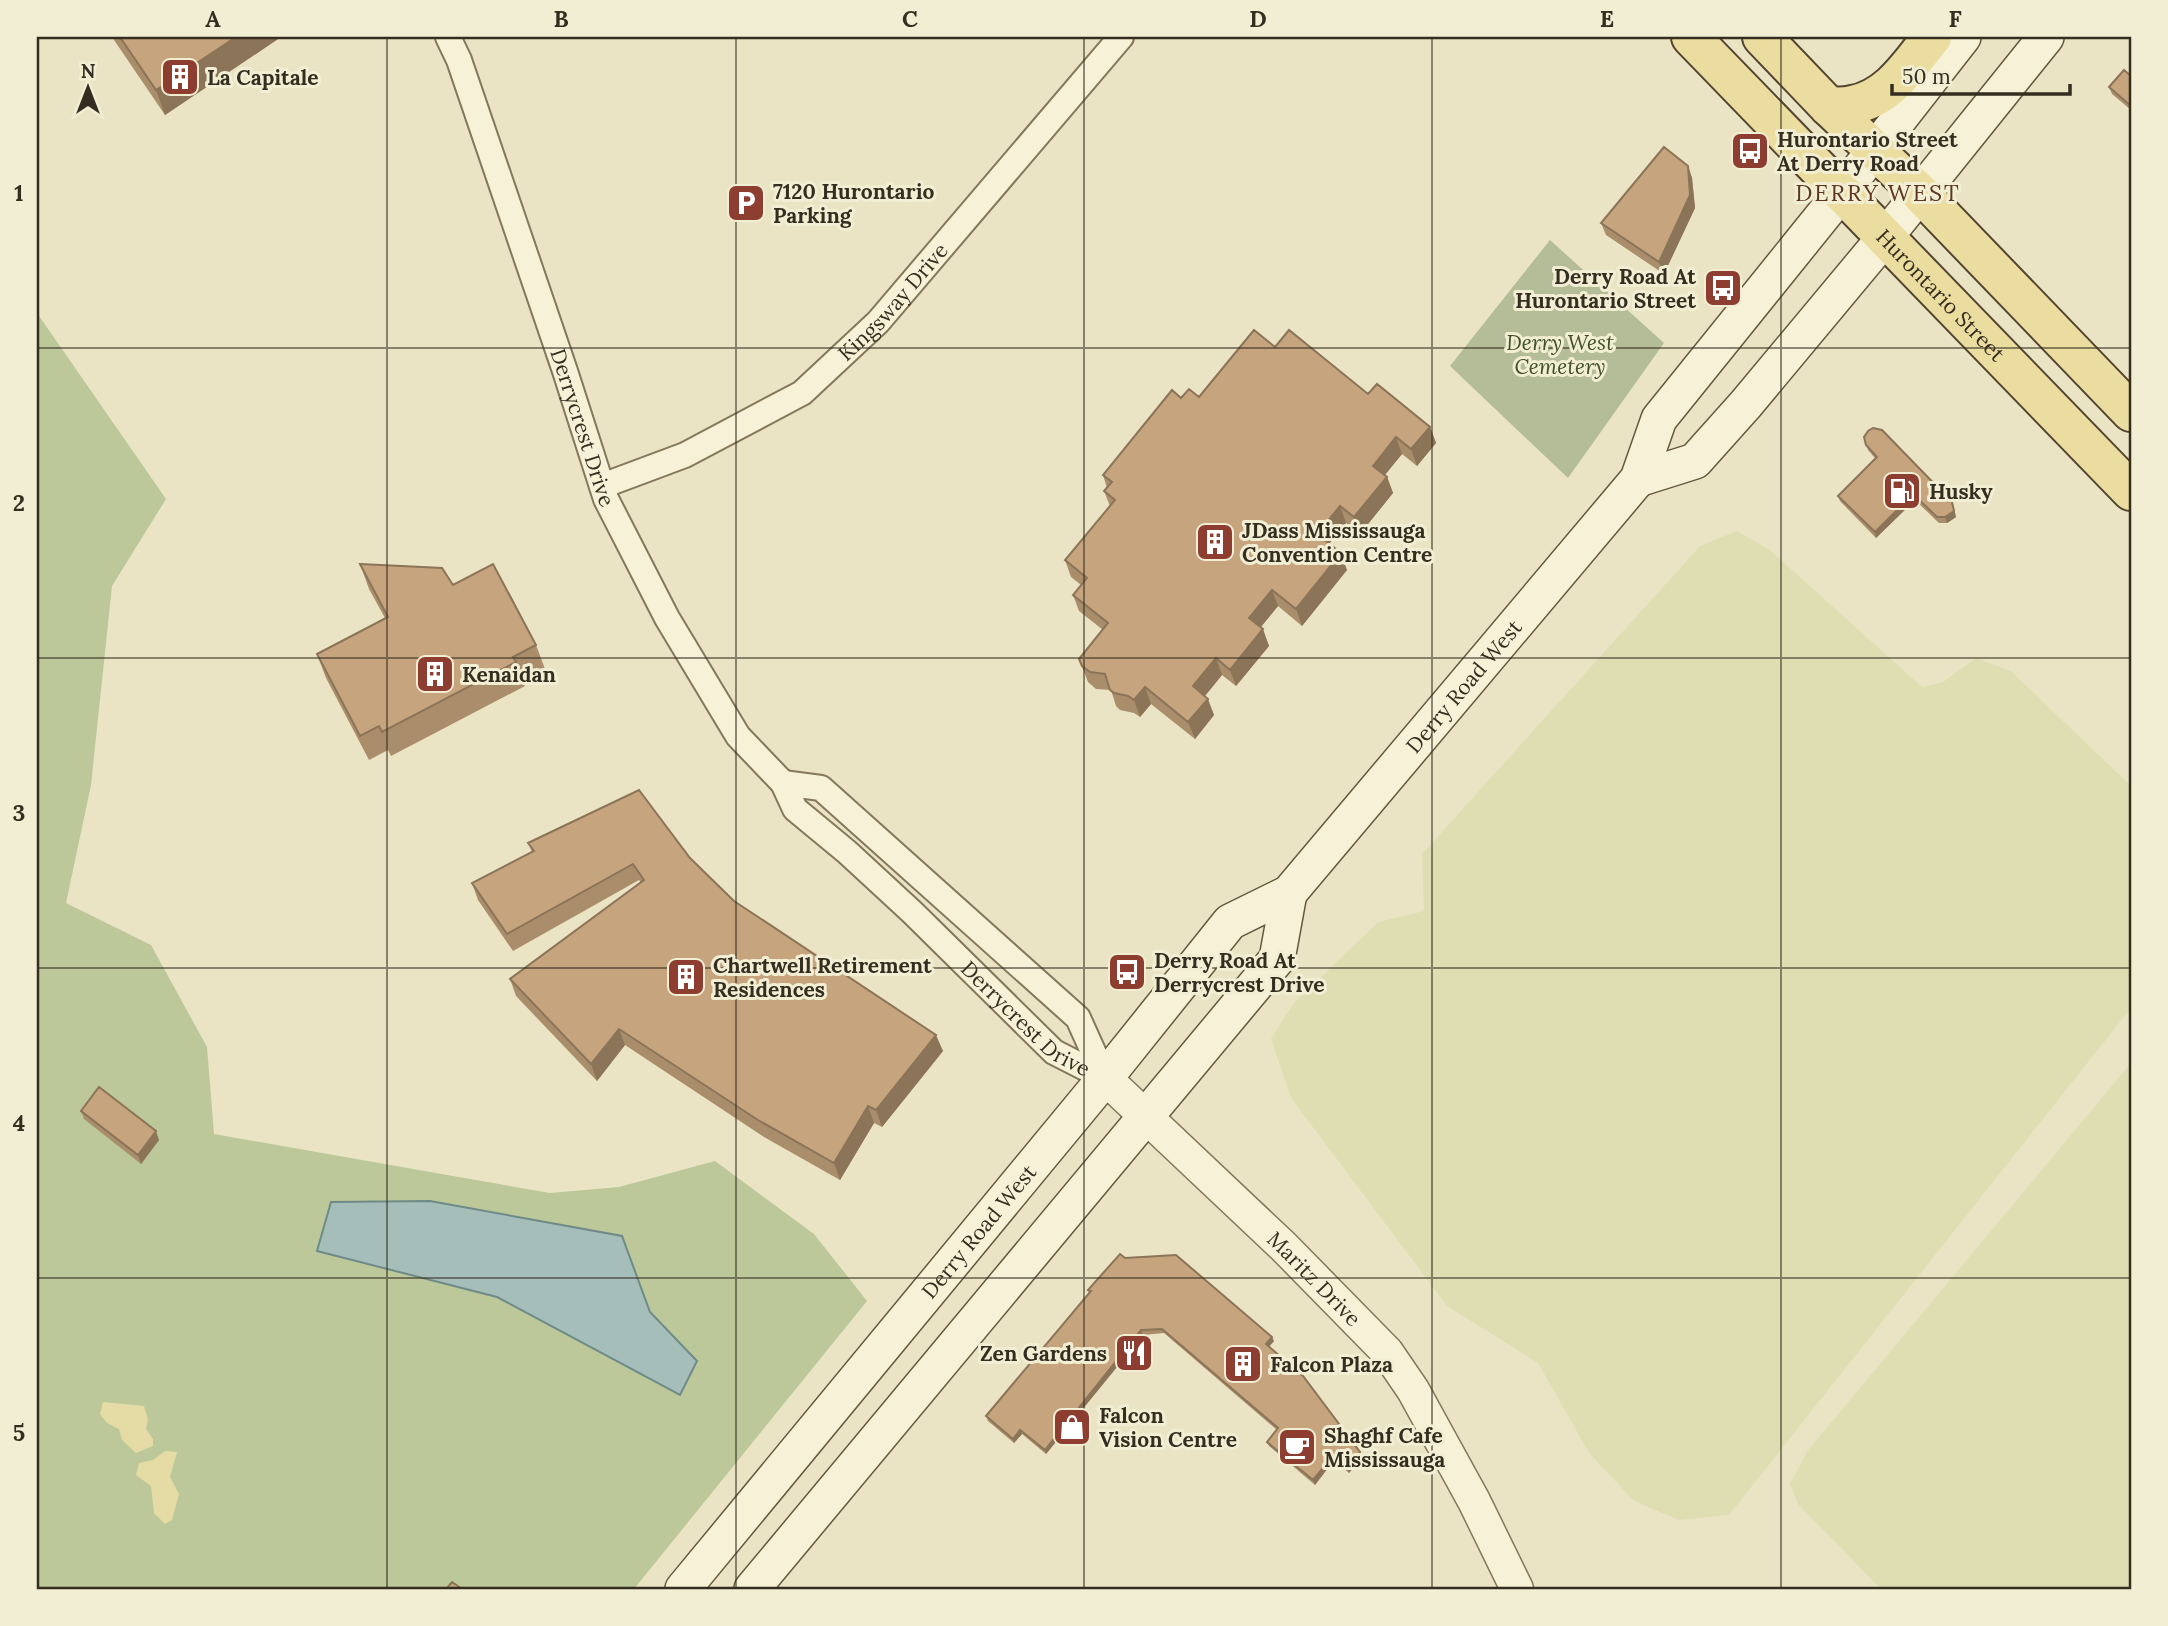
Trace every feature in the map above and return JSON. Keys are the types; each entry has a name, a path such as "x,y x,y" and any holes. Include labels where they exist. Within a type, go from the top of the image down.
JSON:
{"main road":[{"name":"Hurontario Street","path":"1692,37 2131,491"},
{"path":"1762,37 1829,107 1920,193 2131,412"},
{"path":"1829,107 1853,106 1887,90 1932,37"},
{"name":"Derry Road West","path":"683,1589 1230,922 1289,893 1638,480 1659,419 1963,37"},
{"path":"1638,480 1695,461 1886,236 2046,37"},
{"name":"Derry Road West","path":"752,1589 1277,959 1289,893"}],"street":[{"name":"Derrycrest Drive","path":"448,37 459,60 606,499 667,618 738,736 783,783 795,809 847,852 1054,1052 1105,1077"},
{"name":"Kingsway Drive","path":"602,486 685,455 802,393 878,322 1121,37"},
{"name":"Derrycrest Drive","path":"783,783 821,788 1078,1018 1105,1077"},
{"name":"Maritz Drive","path":"1105,1077 1284,1247 1387,1352 1413,1390 1474,1500 1517,1589"}],"green space":[{"name":"Derry West Cemetery","path":"1550,240 1664,343 1568,478 1450,366"},
{"path":"37,313 166,499 112,586 91,785 66,903 151,945 207,1047 214,1134 550,1193 619,1187 715,1161 814,1234 867,1301 634,1589 37,1589"},
{"path":"1737,531 1770,550 1922,687 1943,682 1976,658 2011,671 2131,786 2131,1008 1729,1515 1679,1520 1634,1501 1589,1453 1538,1363 1447,1306 1291,1098 1271,1039 1293,1004 1378,922 1424,911 1422,854 1700,546"},
{"path":"2131,1063 2131,1589 1881,1589 1798,1504 1790,1484 1808,1450"}],"sand":[{"path":"103,1402 144,1406 148,1419 146,1429 153,1439 153,1446 136,1453 122,1440 119,1429 107,1423 100,1414"},
{"path":"165,1451 177,1452 170,1477 179,1494 172,1520 165,1524 154,1513 151,1486 136,1475 139,1463 153,1460"}],"water":[{"path":"430,1201 622,1236 650,1312 697,1361 680,1395 497,1297 317,1251 331,1202"}],"building":[{"path":"120,37 236,37 156,90"},
{"path":"2124,70 2131,76 2131,106 2109,87"},
{"path":"1664,147 1688,166 1690,195 1659,262 1601,223"},
{"name":"JDass Mississauga Convention Centre","path":"1254,330 1275,347 1289,330 1368,394 1377,384 1430,427 1411,449 1396,437 1373,466 1387,477 1354,517 1340,506 1317,534 1341,553 1296,609 1272,590 1249,618 1263,629 1230,670 1216,658 1193,686 1208,699 1188,722 1145,687 1134,700 1110,690 1105,674 1090,672 1082,666 1079,659 1108,623 1073,595 1087,578 1065,560 1115,500 1104,491 1112,482 1103,475 1172,390 1181,398 1189,389 1199,397"},
{"path":"1873,428 1882,430 1952,502 1954,511 1945,517 1937,517 1913,494 1875,532 1838,496 1877,457 1866,445 1864,437"},
{"name":"Kenaidan","path":"360,564 442,568 453,585 493,564 536,645 513,657 516,662 382,732 379,726 360,736 317,654 388,617"},
{"name":"Chartwell Retirement Residences","path":"639,790 690,858 734,901 936,1035 876,1110 868,1106 834,1163 758,1120 619,1029 591,1064 510,979 644,880 633,864 507,934 472,883 534,851 528,843"},
{"path":"99,1087 156,1131 138,1155 81,1111"},
{"name":"Falcon Plaza","path":"1120,1254 1125,1258 1176,1255 1272,1337 1266,1344 1303,1376 1360,1452 1348,1469 1333,1456 1313,1480 1267,1442 1278,1428 1162,1329 1141,1330 1045,1450 1020,1430 1013,1439 986,1416"},
{"path":"452,1582 462,1589 446,1589"}],"place":[{"name":"La Capitale","path":"180,77"},
{"name":"Hurontario Street At Derry Road","path":"1750,151"},
{"name":"7120 Hurontario Parking","path":"746,203"},
{"name":"Derry Road At Hurontario Street","path":"1723,288"},
{"name":"Husky","path":"1902,491"},
{"name":"JDass Mississauga Convention Centre","path":"1215,542"},
{"name":"Kenaidan","path":"435,674"},
{"name":"Derry Road At Derrycrest Drive","path":"1127,972"},
{"name":"Chartwell Retirement Residences","path":"686,977"},
{"name":"Zen Gardens","path":"1134,1353"},
{"name":"Falcon Plaza","path":"1243,1364"},
{"name":"Falcon Vision Centre","path":"1072,1427"},
{"name":"Shaghf Cafe Mississauga","path":"1297,1447"}],"district":[{"name":"DERRY WEST","path":"1878,192"}]}
